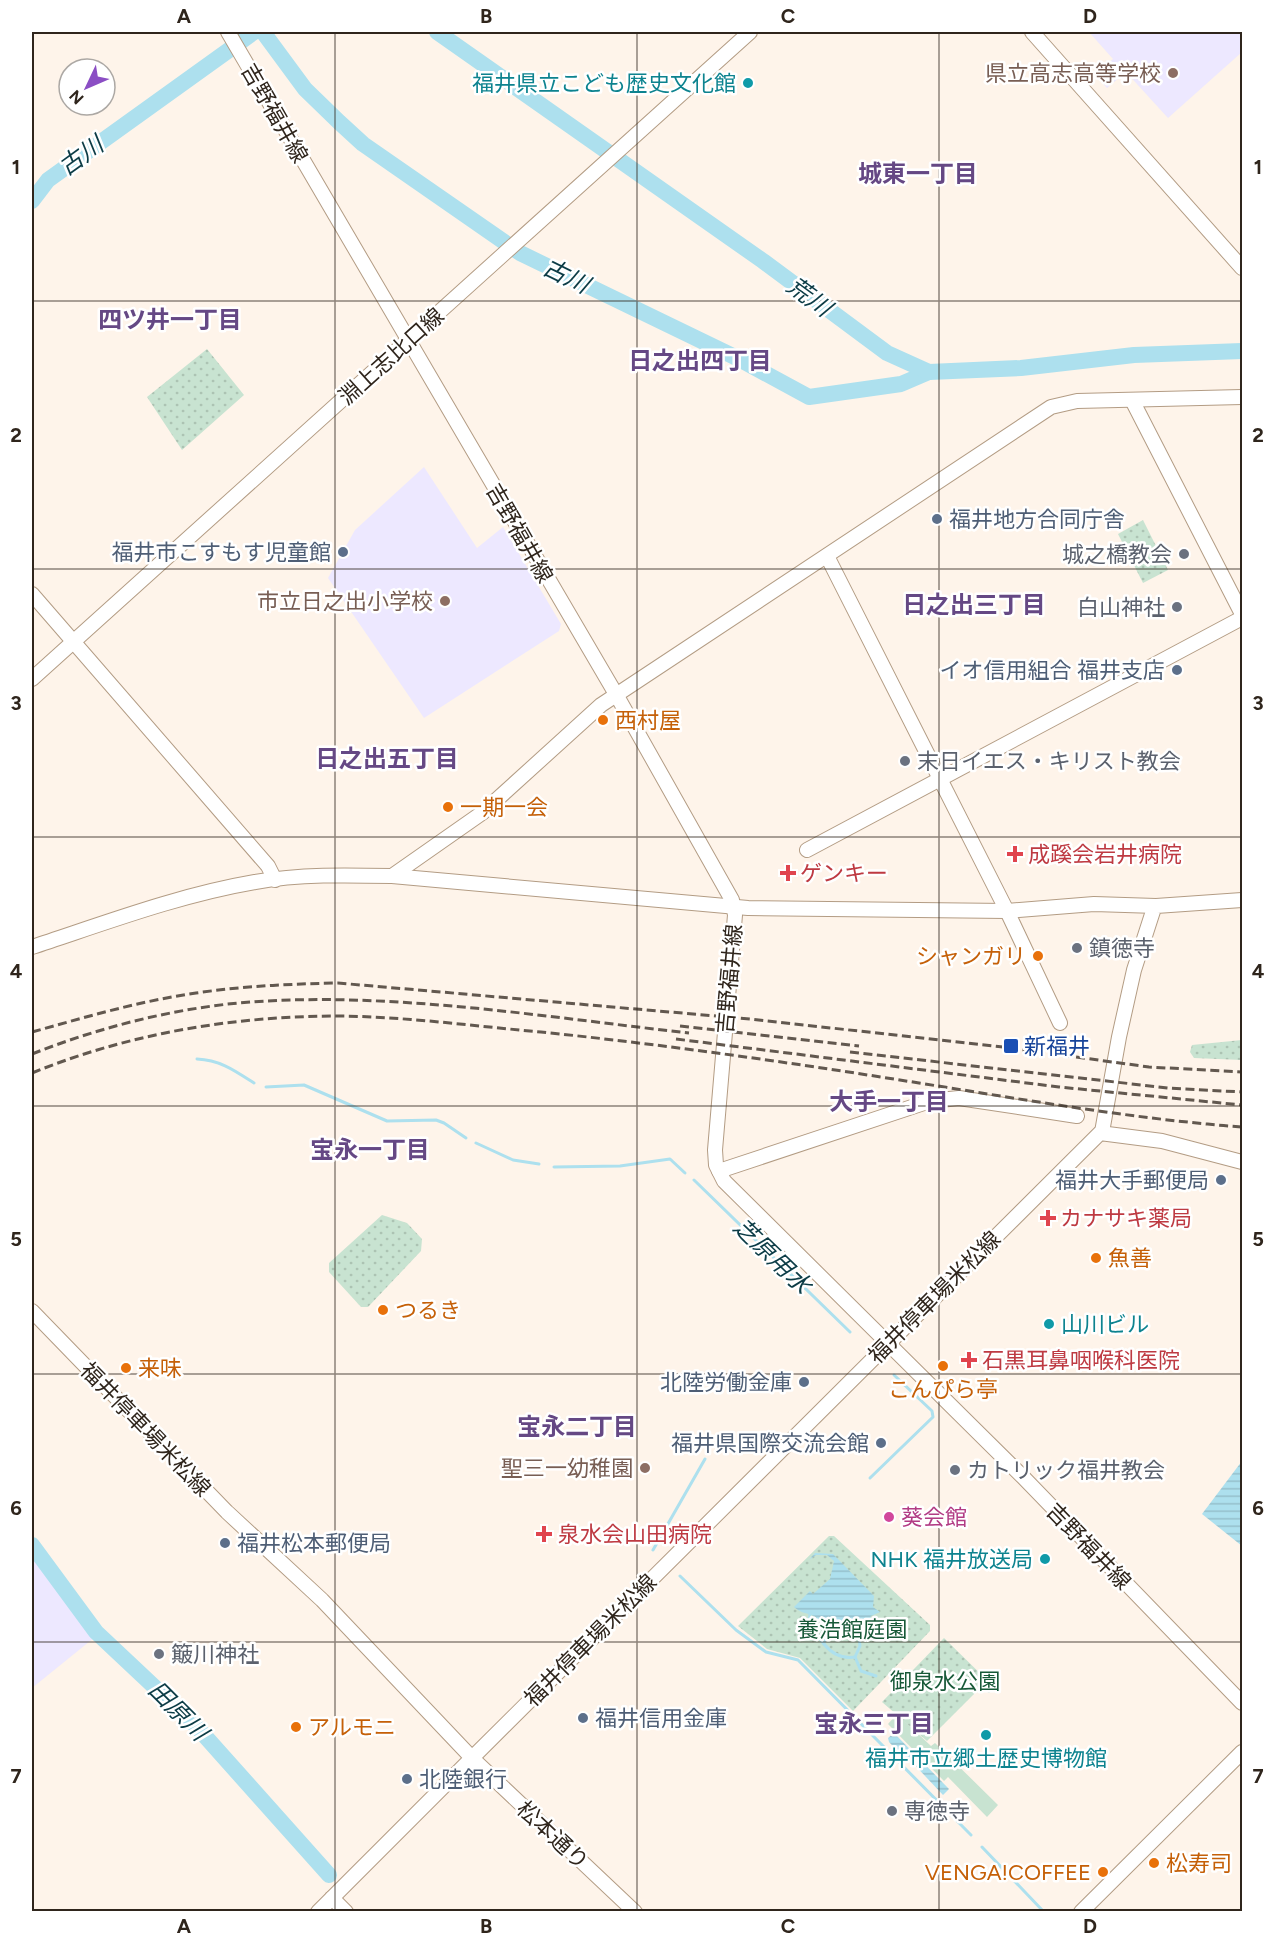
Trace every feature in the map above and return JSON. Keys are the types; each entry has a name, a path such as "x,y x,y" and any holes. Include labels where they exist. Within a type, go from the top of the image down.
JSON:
{"street":[{"name":"吉野福井線","path":"228,32 617,696 734,907 715,1141 715,1157 719,1171 740,1200 888,1342 1242,1703"},
{"name":"淵上志比口線","path":"32,679 750,32"},
{"path":"1032,32 1242,268"},
{"path":"392,876 482,813 601,705 1052,407 1077,401 1133,402 1242,397"},
{"path":"807,850 1242,616 1133,402"},
{"path":"827,556 1007,911 1060,1023"},
{"path":"32,594 268,866 275,880"},
{"path":"32,947 191,896 275,880 392,876 734,907 1007,911 1094,904 1156,906 1242,900"},
{"path":"1156,906 1146,926 1134,970 1102,1132 1162,1141 1242,1162"},
{"path":"719,1171 930,1101 959,1098 1077,1116"},
{"name":"福井停車場米松線","path":"32,1311 227,1512 322,1600 472,1758 888,1342 1102,1132"},
{"path":"1081,1911 1242,1752"},
{"path":"318,1911 472,1758"},
{"name":"松本通り","path":"472,1758 635,1911"},
{"path":"332,1898 346,1911"}],"shaded area":[{"name":"県立高志高等学校","path":"1089,32 1242,32 1242,52 1168,118 1126,72 1107,88 1095,75 1113,59"},
{"name":"市立日之出小学校","path":"424,467 477,548 503,527 561,624 559,631 424,718 328,578 355,530"},
{"path":"32,1552 95,1637 32,1688"}],"green space":[{"path":"207,349 244,395 182,450 147,397"},
{"path":"1143,520 1168,570 1143,583 1118,534"},
{"path":"1242,1040 1242,1060 1194,1058 1190,1052 1192,1045"},
{"path":"382,1215 407,1223 422,1239 421,1251 368,1307 361,1307 329,1272 329,1263"},
{"name":"養浩館庭園","path":"829,1536 834,1536 930,1625 930,1631 853,1711 800,1658 767,1649 738,1626"},
{"name":"御泉水公園","path":"944,1638 995,1688 989,1693 980,1688 927,1741 882,1702"},
{"path":"897,1714 931,1746 935,1743 998,1805 987,1817 948,1777 944,1781 888,1724"}],"water":[{"path":"1242,1461 1242,1546 1202,1514"},
{"path":"815,1553 833,1554 874,1596 873,1607 880,1612 871,1616 863,1637 835,1632 826,1633 818,1619 794,1607 810,1591 813,1594 830,1579 834,1561 827,1555 816,1555 809,1560"},
{"path":"894,1733 949,1789 943,1795 909,1759 906,1760 889,1742 888,1738"}],"waterway":[{"name":"古川","path":"32,201 48,180 254,32"},
{"name":"古川","path":"263,32 305,89 363,144 520,253 739,359 809,397 901,384 929,372"},
{"name":"荒川","path":"437,32 763,261 887,353 929,372 1021,368 1134,355 1242,351"},
{"name":"芝原用水","path":"197,1059 220,1064 254,1083"},
{"name":"芝原用水","path":"266,1087 304,1085 387,1121 436,1120 466,1138"},
{"name":"芝原用水","path":"476,1143 513,1160 539,1164"},
{"name":"芝原用水","path":"554,1167 620,1166 670,1159 685,1173"},
{"name":"芝原用水","path":"694,1180 850,1332"},
{"name":"芝原用水","path":"870,1478 933,1417 932,1411 894,1375"},
{"path":"653,1550 705,1459"},
{"name":"田原川","path":"32,1545 96,1632 196,1726 329,1875"},
{"path":"680,1576 736,1630 766,1652 798,1660 971,1835"},
{"path":"810,1613 809,1624 824,1644"},
{"path":"826,1633 824,1644 830,1651 842,1656 855,1657 861,1671 876,1676"},
{"path":"855,1657 860,1646 859,1638"},
{"path":"982,1847 1044,1912"}],"railway":[{"path":"32,1032 175,996 267,986 338,983 750,1019 1003,1047 1149,1067 1242,1072"},
{"path":"32,1054 107,1028 159,1015 211,1006 293,1000 350,1000 464,1007 689,1033"},
{"path":"32,1073 105,1048 179,1030 293,1017 358,1016 636,1043 825,1068 1121,1114 1242,1127"},
{"path":"680,1026 859,1046"},
{"path":"676,1039 1059,1087 1242,1105"},
{"path":"850,1052 1168,1088 1242,1092"}],"place":[{"name":"県立高志高等学校","path":"1173,73"},
{"name":"福井県立こども歴史文化館","path":"748,83"},
{"name":"福井地方合同庁舎","path":"937,519"},
{"name":"福井市こすもす児童館","path":"343,552"},
{"name":"城之橋教会","path":"1184,554"},
{"name":"市立日之出小学校","path":"445,601"},
{"name":"白山神社","path":"1177,607"},
{"name":"イオ信用組合 福井支店","path":"1177,670"},
{"name":"西村屋","path":"603,720"},
{"name":"末日イエス・キリスト教会","path":"905,761"},
{"name":"一期一会","path":"448,807"},
{"name":"成蹊会岩井病院","path":"1015,854"},
{"name":"ゲンキー","path":"788,873"},
{"name":"鎮徳寺","path":"1077,948"},
{"name":"シャンガリ","path":"1038,956"},
{"name":"新福井","path":"1011,1046"},
{"name":"福井大手郵便局","path":"1221,1180"},
{"name":"カナサキ薬局","path":"1048,1218"},
{"name":"魚善","path":"1096,1258"},
{"name":"つるき","path":"383,1310"},
{"name":"山川ビル","path":"1049,1324"},
{"name":"石黒耳鼻咽喉科医院","path":"969,1360"},
{"name":"こんぴら亭","path":"943,1366"},
{"name":"来味","path":"126,1368"},
{"name":"北陸労働金庫","path":"804,1382"},
{"name":"福井県国際交流会館","path":"881,1443"},
{"name":"聖三一幼稚園","path":"645,1468"},
{"name":"カトリック福井教会","path":"955,1470"},
{"name":"葵会館","path":"889,1517"},
{"name":"泉水会山田病院","path":"544,1534"},
{"name":"福井松本郵便局","path":"225,1543"},
{"name":"NHK 福井放送局","path":"1045,1559"},
{"name":"簸川神社","path":"159,1654"},
{"name":"福井信用金庫","path":"583,1718"},
{"name":"アルモニ","path":"296,1727"},
{"name":"福井市立郷土歴史博物館","path":"986,1735"},
{"name":"北陸銀行","path":"407,1779"},
{"name":"専徳寺","path":"892,1811"},
{"name":"松寿司","path":"1154,1863"},
{"name":"VENGA!COFFEE","path":"1103,1872"}],"district":[{"name":"城東一丁目","path":"918,174"},
{"name":"四ツ井一丁目","path":"170,320"},
{"name":"日之出四丁目","path":"700,361"},
{"name":"日之出三丁目","path":"974,605"},
{"name":"日之出五丁目","path":"387,759"},
{"name":"大手一丁目","path":"889,1102"},
{"name":"宝永一丁目","path":"370,1150"},
{"name":"宝永二丁目","path":"577,1427"},
{"name":"宝永三丁目","path":"874,1724"}]}
